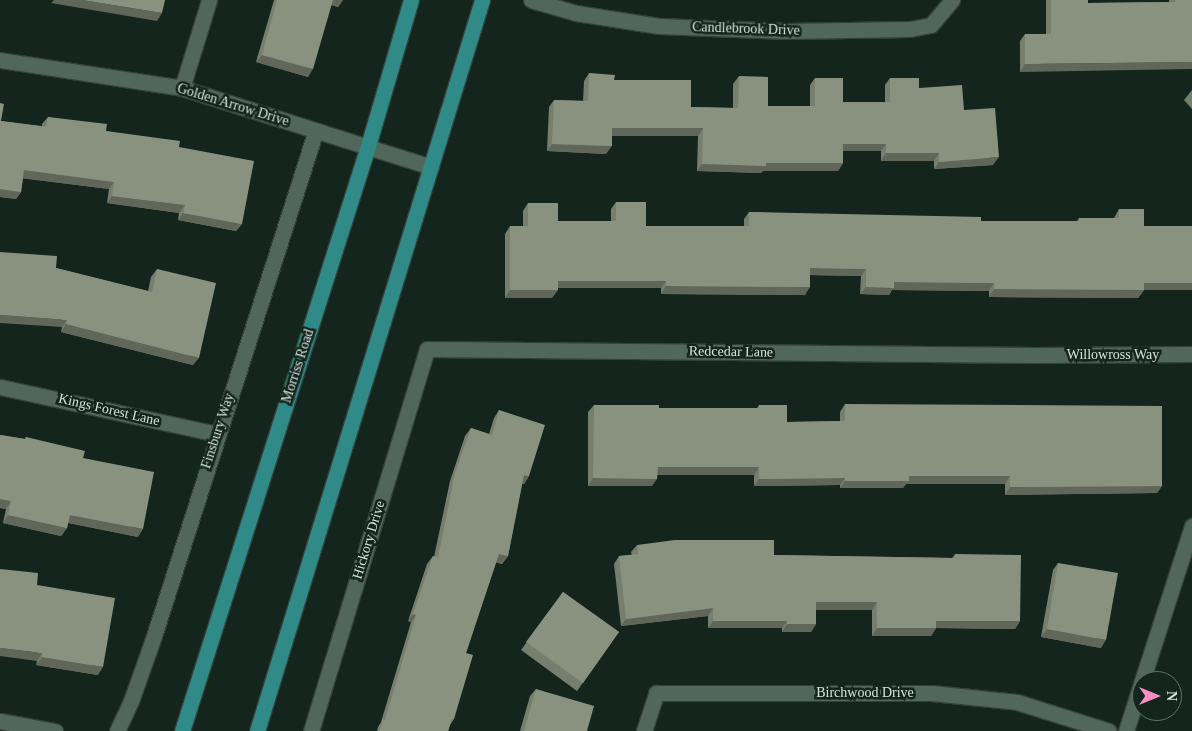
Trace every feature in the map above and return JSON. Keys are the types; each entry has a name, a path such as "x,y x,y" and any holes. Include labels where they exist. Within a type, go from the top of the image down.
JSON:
{"main road":[{"name":"Morriss Road","path":"182,731 368,146 411,0"},
{"path":"257,731 482,0"}],"street":[{"path":"182,88 209,0"},
{"name":"Candlebrook Drive","path":"531,0 576,12 659,26 786,31 917,28 931,25 952,0"},
{"name":"Golden Arrow Drive","path":"0,60 182,88 431,167"},
{"name":"Finsbury Way","path":"117,731 131,701 154,636 217,434 316,130"},
{"name":"Redcedar Lane","path":"428,349 1035,355"},
{"name":"Hickory Drive","path":"311,731 428,349"},
{"name":"Willowross Way","path":"1035,355 1192,354"},
{"name":"Kings Forest Lane","path":"0,387 217,434"},
{"path":"1145,671 1192,526"},
{"name":"Birchwood Drive","path":"644,731 656,693 932,693 1017,702 1109,731"},
{"path":"1126,731 1132,712"},
{"path":"0,721 55,731"}],"building":[{"path":"82,0 165,0 162,13"},
{"path":"277,0 333,0 313,69 262,55"},
{"path":"1051,0 1088,0 1088,3 1176,2 1175,0 1192,0 1192,62 1025,64 1025,34 1051,34"},
{"path":"589,73 615,75 614,80 691,80 691,107 738,108 739,76 768,77 768,106 815,106 815,78 843,78 843,102 890,102 890,78 919,78 919,88 962,85 964,110 995,108 999,157 939,162 939,153 886,153 886,144 843,144 843,163 766,163 766,166 702,164 703,128 612,128 612,146 552,144 554,100 588,101"},
{"path":"0,103 4,104 1,121 46,127 48,117 107,124 106,131 180,141 179,147 254,161 242,224 183,213 185,205 112,196 114,182 24,170 21,192 0,189"},
{"path":"616,202 646,202 646,226 749,226 749,212 981,217 981,221 1079,221 1079,218 1119,218 1119,209 1144,209 1144,226 1192,226 1192,283 1144,283 1144,290 994,289 994,283 894,282 894,288 866,287 866,269 810,268 810,287 666,286 666,281 558,281 558,290 510,290 510,226 528,226 528,203 558,203 558,221 616,221"},
{"path":"0,252 57,256 56,268 152,292 157,269 216,283 199,358 66,324 67,320 0,315"},
{"path":"845,404 1162,406 1162,486 1010,487 1010,476 909,476 909,481 845,481 845,478 759,479 759,467 658,467 657,479 593,478 594,405 659,405 659,408 759,408 759,405 787,405 787,422 845,421"},
{"path":"499,410 545,425 529,476 524,475 508,556 499,554 466,653 473,655 454,719 452,719 448,731 379,731 383,719 385,720 416,615 413,614 433,556 438,558 455,473 471,428 492,435"},
{"path":"0,435 25,439 26,437 85,451 83,458 154,472 143,529 70,515 67,528 8,515 11,501 0,499"},
{"path":"675,540 774,540 774,555 955,558 955,554 1021,555 1020,621 936,621 936,628 877,628 877,602 816,602 816,624 787,624 787,621 713,621 713,608 626,619 619,556 638,554 637,545"},
{"path":"1058,563 1118,573 1106,640 1047,629"},
{"path":"0,569 38,573 37,585 115,598 103,667 42,657 42,653 0,648"},
{"path":"563,592 619,632 583,683 526,642"},
{"path":"536,689 594,706 587,731 524,731"}]}
